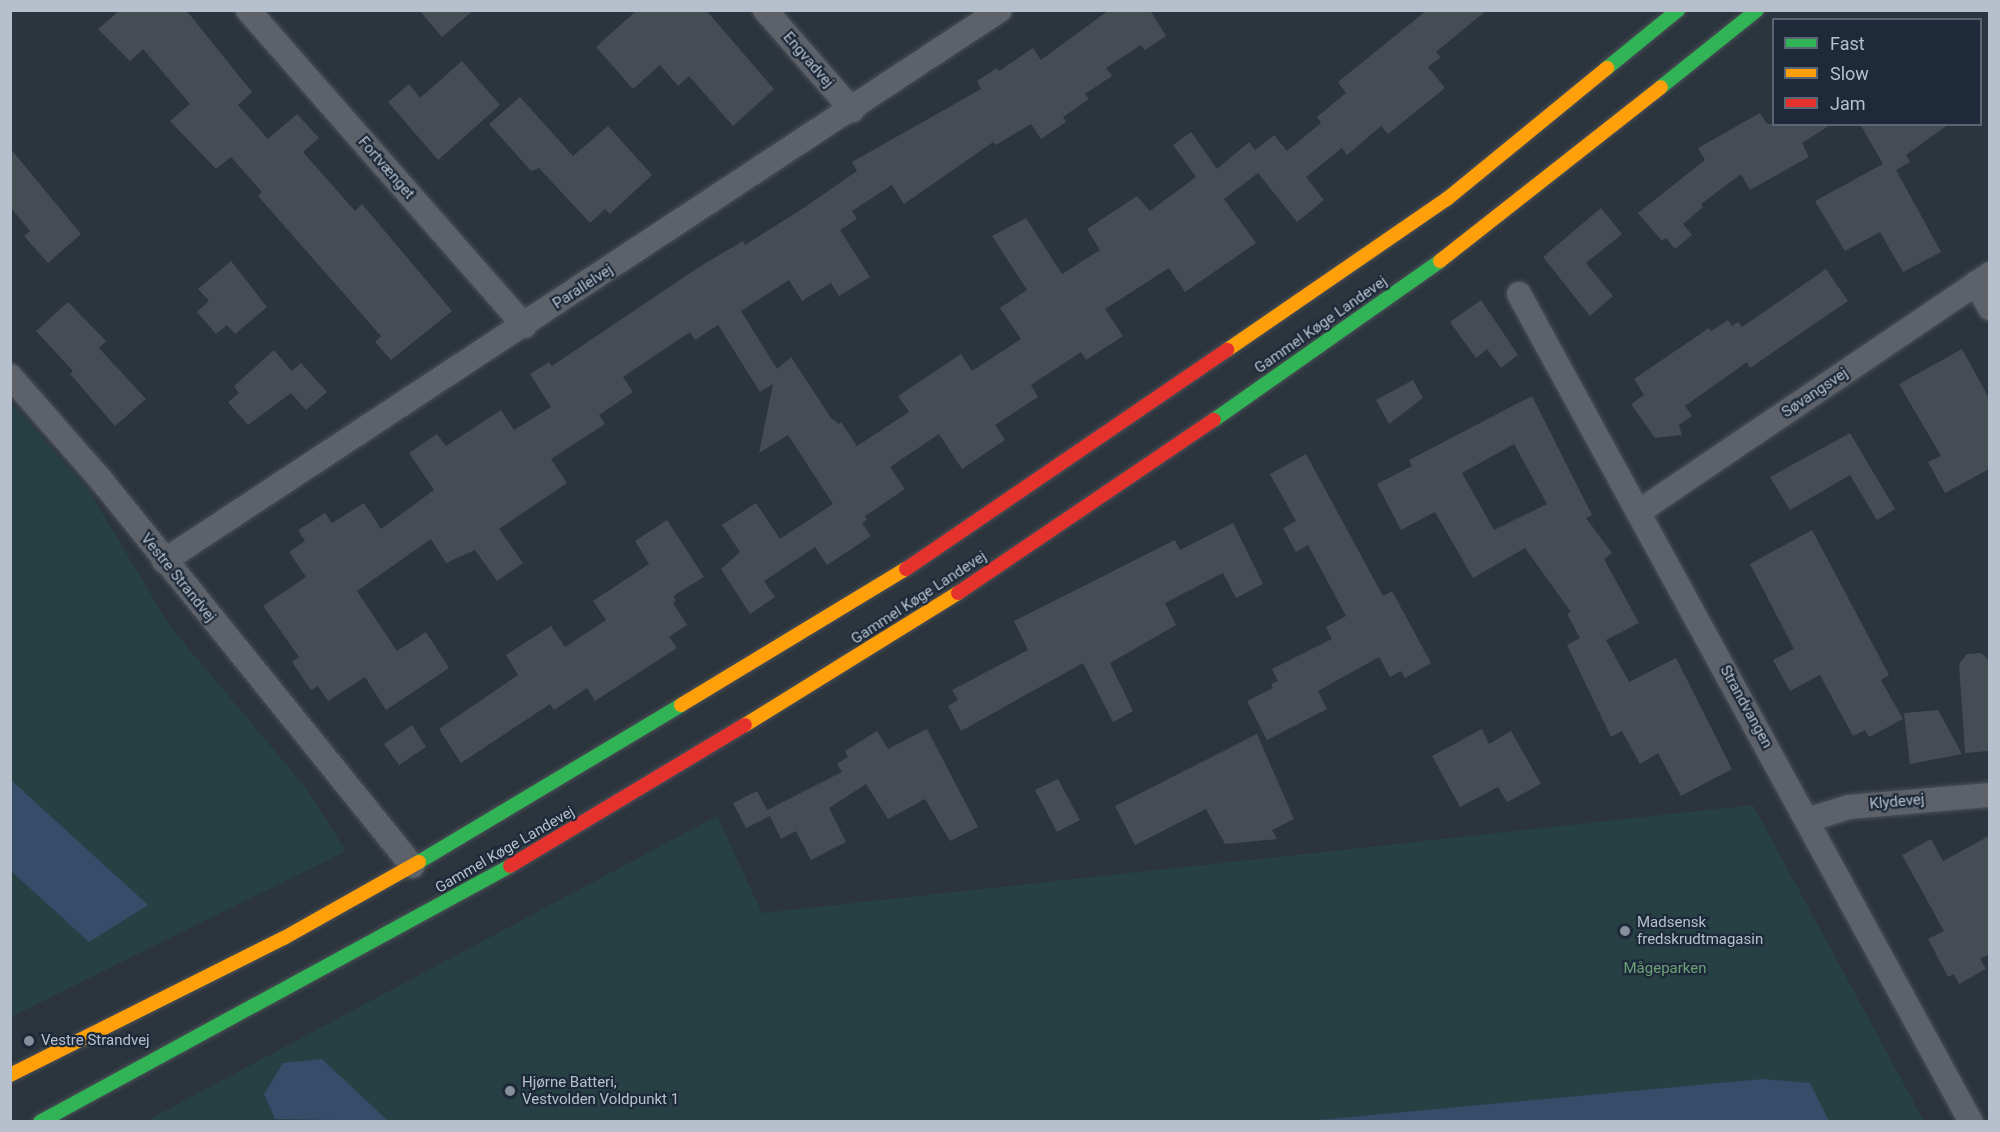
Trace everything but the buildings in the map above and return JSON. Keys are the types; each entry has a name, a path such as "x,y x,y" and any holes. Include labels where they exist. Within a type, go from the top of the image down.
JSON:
{"main road":[{"name":"Gammel Køge Landevej","path":"10,1075 274,943 413,866 892,578 1447,199 1678,10"},
{"name":"Gammel Køge Landevej","path":"40,1122 458,898 911,625 1286,371 1475,236 1757,10"}],"street":[{"name":"Fortvænget","path":"248,10 525,326"},
{"name":"Engvadvej","path":"765,10 852,110"},
{"name":"Parallelvej","path":"164,561 525,326 1000,10"},
{"path":"1983,279 1989,308"},
{"name":"Søvangsvej","path":"1640,511 1983,279"},
{"name":"Strandvangen","path":"1519,294 1640,511 1971,1122"},
{"name":"Vestre Strandvej","path":"10,376 101,480 164,561 413,866"},
{"name":"Klydevej","path":"1807,820 1849,807 1989,795"}],"green space":[{"path":"10,401 90,492 169,625 306,788 346,851 11,1017"},
{"name":"Mågeparken","path":"1753,805 1924,1121 144,1122 717,816 762,913"}],"water":[{"path":"10,780 148,905 89,942 11,871"},
{"path":"322,1059 388,1121 275,1119 264,1094 283,1063"},
{"path":"1763,1079 1810,1083 1829,1121 1307,1121"}],"traffic: fast":[{"path":"1607,68 1678,10"},
{"path":"1661,87 1757,10"},
{"path":"1214,420 1440,261"},
{"path":"419,862 681,705"},
{"path":"40,1122 510,866"}],"traffic: slow":[{"path":"1227,350 1447,199 1607,68"},
{"path":"1440,261 1661,87"},
{"path":"681,705 906,569"},
{"path":"745,725 958,593"},
{"path":"10,1075 284,938 419,862"}],"traffic: jam":[{"path":"906,569 1227,350"},
{"path":"958,593 1214,420"},
{"path":"510,866 745,725"}],"place":[{"name":"Madsensk fredskrudtmagasin","path":"1625,931"},
{"name":"Vestre Strandvej","path":"29,1041"},
{"name":"Hjørne Batteri, Vestvolden Voldpunkt 1","path":"510,1091"}]}
